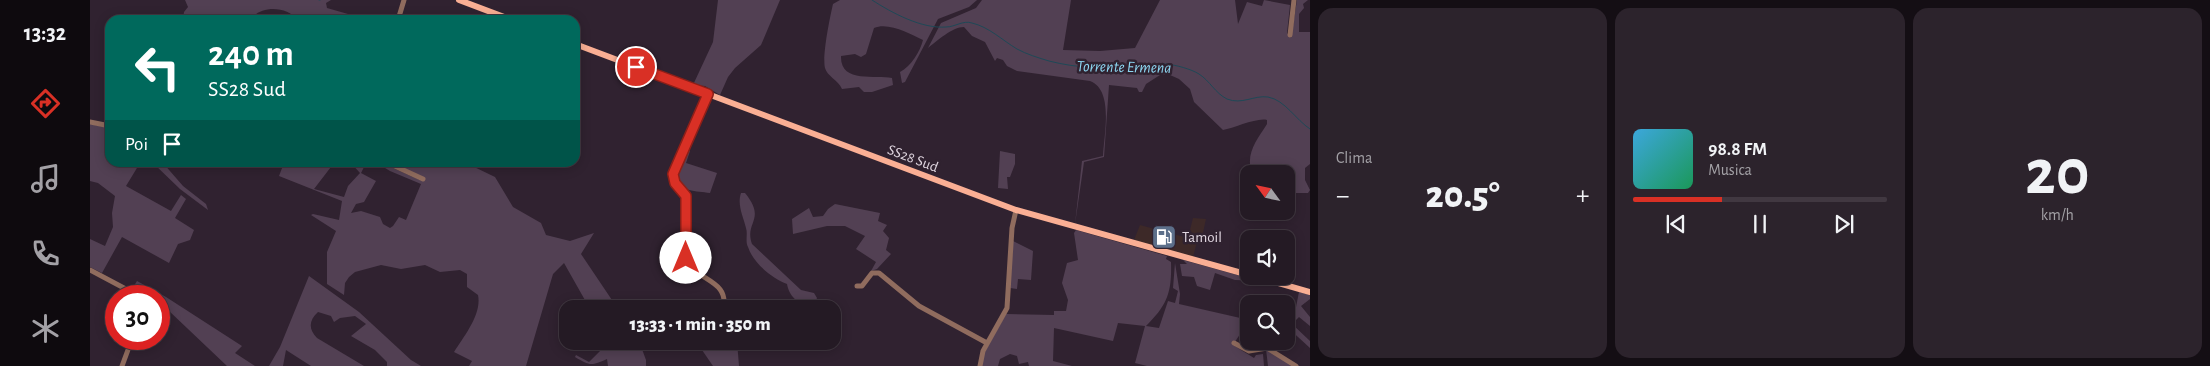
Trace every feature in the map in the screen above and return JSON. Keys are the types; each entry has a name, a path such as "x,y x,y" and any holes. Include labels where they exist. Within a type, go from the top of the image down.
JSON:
{"main road":[{"path":"459,0 499,15"},
{"name":"SS28 Sud","path":"580,46 1016,210 1240,272"},
{"path":"1286,285 1310,292"}],"street":[{"path":"400,15 404,0"},
{"path":"1290,35 1294,0"},
{"path":"708,94 673,177 675,183 686,196 687,261 694,270 720,288 724,300"},
{"path":"90,122 105,125"},
{"path":"397,167 423,179"},
{"path":"980,366 982,352 1007,308 1012,228 1016,210"},
{"path":"90,270 118,285"},
{"path":"857,286 862,286 872,273 879,273 918,306 987,343"},
{"path":"1234,342 1249,351 1267,348 1296,366"},
{"path":"122,366 128,350"}],"shaded area":[{"path":"185,0 331,0 326,3 327,8 348,14 293,15 274,9 255,15 184,15 188,7"},
{"path":"718,0 780,0 761,45 735,68 728,77 720,95 705,86 693,85 713,42"},
{"path":"840,0 977,0 969,7 938,19 905,82 902,83 900,72 914,58 923,40 886,26 874,28 866,54 861,57 855,54 841,56 842,65 846,71 852,74 892,78 893,85 872,92 864,92 859,87 842,89 825,68 825,46 833,4"},
{"path":"982,0 1071,0 1063,50 1100,51 1135,48 1160,0 1235,0 1238,24 1247,2 1262,6 1264,0 1290,5 1287,33 1291,38 1297,0 1308,0 1303,4 1304,8 1299,14 1299,32 1310,32 1310,164 1305,168 1305,180 1310,190 1308,193 1295,193 1295,165 1250,165 1253,147 1267,124 1267,120 1252,121 1223,130 1194,102 1190,89 1179,79 1170,75 1160,75 1146,84 1142,92 1139,92 1137,88 1109,85 1104,157 1084,162 1075,224 1082,161 1103,156 1106,114 1102,94 1097,86 1090,81 1017,71 1007,66 1003,60 997,58 995,61 985,42 972,36 964,27 950,32 928,48 941,23 976,8"},
{"path":"90,124 105,127 105,167 138,167 126,186 171,211 181,195 186,199 175,218 194,230 190,240 178,244 169,263 122,237 102,273 90,267 90,239 105,246 113,227 112,213 115,196 98,183 90,181"},
{"path":"686,149 690,151 686,163 717,173 710,193 689,190 677,182 675,177"},
{"path":"1000,151 1015,154 1015,164 1010,177 1007,177 1008,189 998,188"},
{"path":"157,167 166,167 183,186 206,204 208,210 180,189"},
{"path":"282,167 331,167 314,189 344,197 348,186 360,173 355,167 364,167 361,173 376,181 364,202 356,204 351,213 361,211 380,217 383,224 390,228 399,217 406,220 421,184 384,167 391,167 422,181 398,167 474,167 495,177 513,207 541,223 546,235 570,241 594,233 581,254 612,300 585,300 564,263 553,274 526,366 469,366 472,361 454,352 475,317 479,302 478,295 467,287 467,274 460,270 440,272 425,265 401,269 381,265 355,272 345,283 344,295 327,284 327,252 336,231 311,215 339,220 342,201 279,176"},
{"path":"741,193 745,193 754,209 755,215 750,237 752,244 801,290 814,293 817,298 816,300 796,300 790,293 787,284 769,274 754,259 747,245 747,230 740,206"},
{"path":"835,204 880,213 878,221 887,225 883,231 889,238 886,250 891,254 877,269 871,271 876,262 856,249 865,236 845,226 827,226 793,234 792,219 809,208 813,217 823,216"},
{"path":"1193,218 1206,219 1201,242 1197,242 1193,257 1134,240 1140,225 1188,238"},
{"path":"1076,230 1167,256 1166,259 1171,262 1167,298 1159,312 1146,326 1159,328 1168,301 1175,303 1178,291 1173,288 1175,263 1180,294 1179,304 1240,318 1240,334 1233,345 1254,358 1256,355 1263,354 1264,366 1147,366 1135,363 1145,326 1118,323 1113,341 1054,328 1053,361 1072,366 1029,366 1028,362 1019,364 1017,356 1010,354 1000,359 998,366 982,366 983,355 1006,314 1054,315 1054,311 1066,311 1068,300 1062,283 1067,263 1078,260 1074,233"},
{"path":"1013,241 1033,251 1031,280 1018,279 1017,289 1010,288"},
{"path":"1183,260 1240,276 1240,280 1215,273 1210,290 1197,286 1194,277 1182,276 1180,264 1187,264"},
{"path":"309,276 359,312 411,360 421,366 387,366 387,362 375,350 351,336 366,324 355,316 340,318 334,322 331,316 318,312 311,321 314,335 364,366 311,366 286,350 283,366 269,366 280,347"},
{"path":"137,281 144,285 134,285"},
{"path":"1299,292 1310,295 1310,299 1301,306 1310,317 1310,326 1299,317 1295,321"},
{"path":"170,300 242,346 235,353 255,366 227,366 170,312"},
{"path":"1295,327 1310,341 1310,348 1295,334"},
{"path":"601,350 642,350 646,366 608,366 607,359 591,364 575,357 576,355 589,362"},
{"path":"702,350 738,350 739,366 713,366"},
{"path":"1266,350 1293,366 1268,366"}],"waterway":[{"name":"Torrente Ermena","path":"872,0 898,15 917,23 937,27 969,22 978,25 1021,51 1041,59 1059,63 1101,68 1136,68 1166,64 1192,70 1206,80 1219,94 1232,101 1258,97 1274,99 1285,106 1310,129"}],"place":[{"name":"Tamoil","path":"1164,237"}],"route":[{"path":"636,67 708,94 673,174 675,183 684,191 687,202 686,258"}]}
